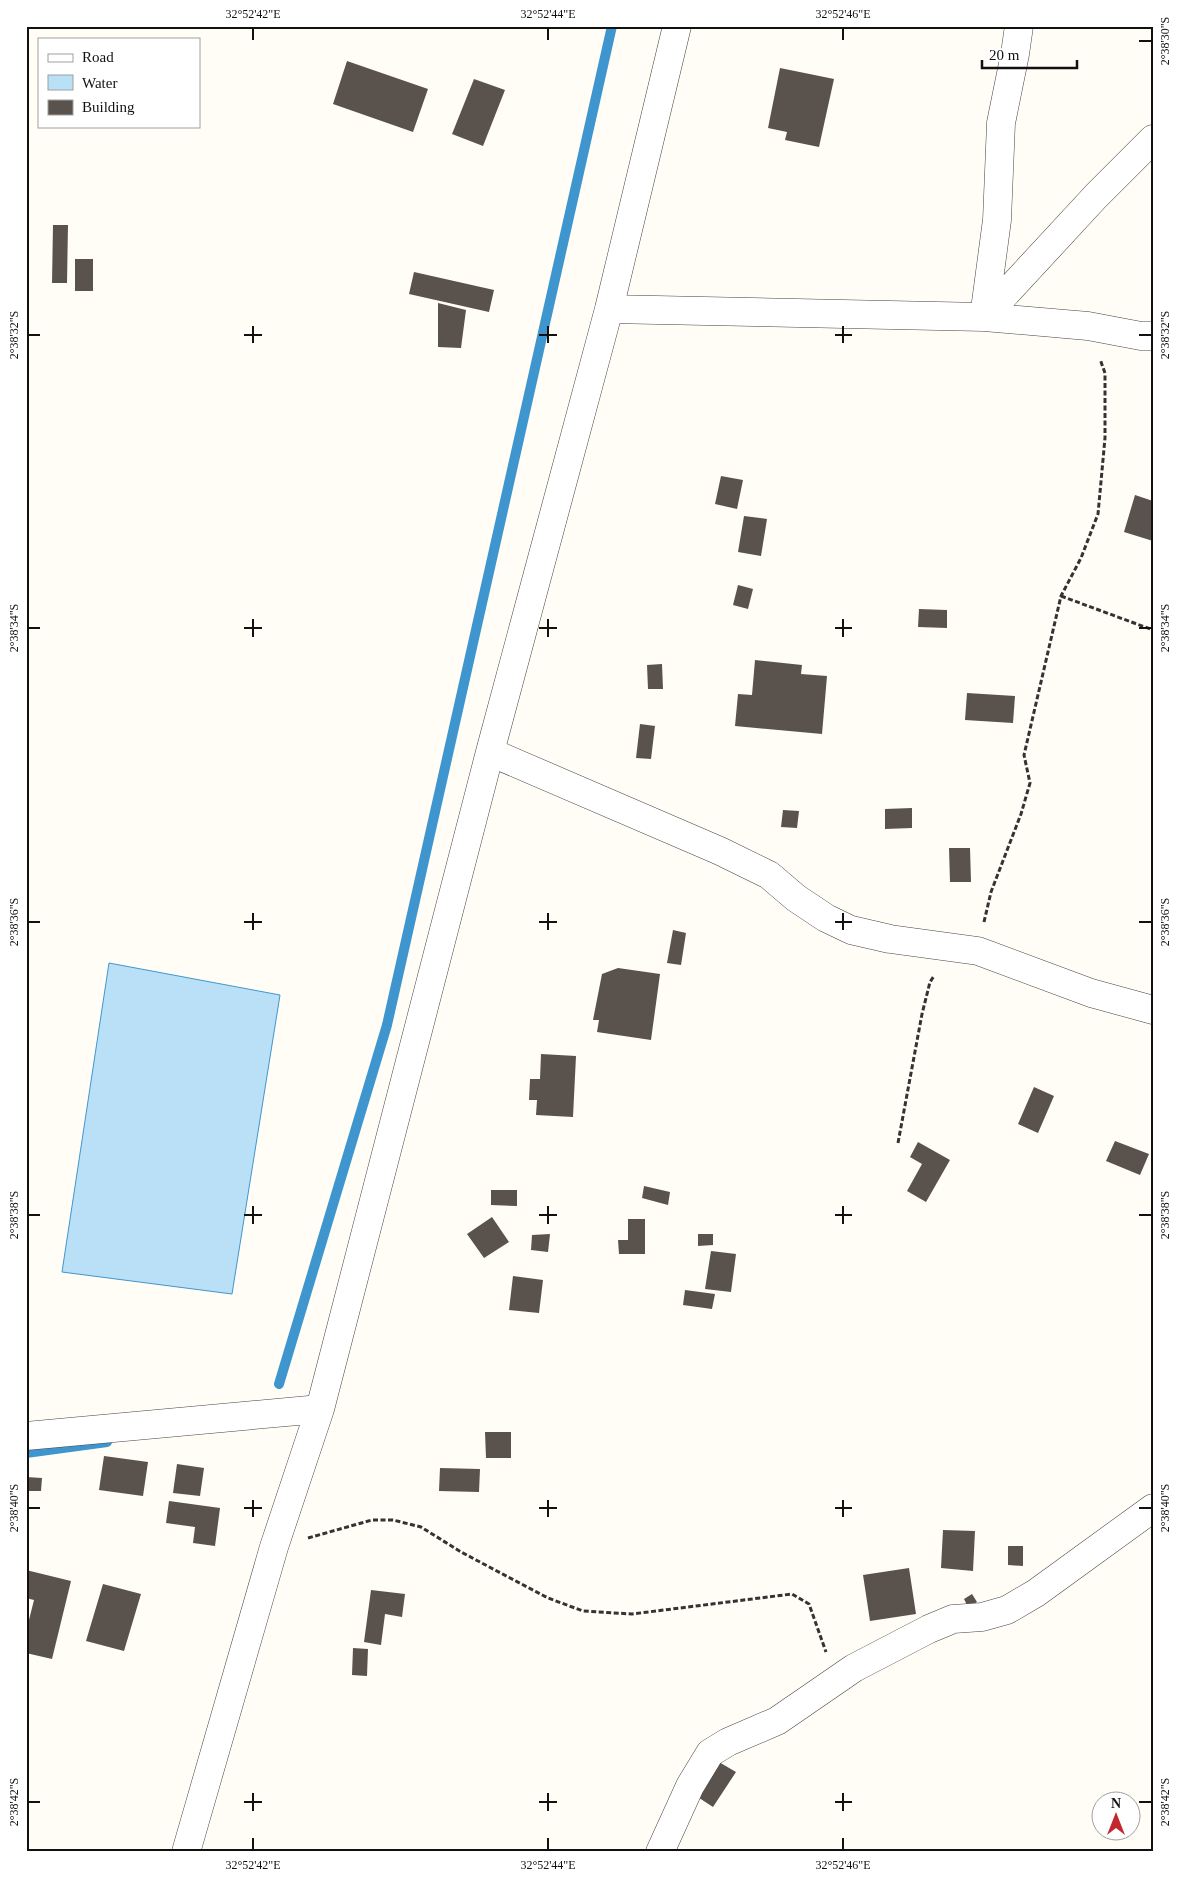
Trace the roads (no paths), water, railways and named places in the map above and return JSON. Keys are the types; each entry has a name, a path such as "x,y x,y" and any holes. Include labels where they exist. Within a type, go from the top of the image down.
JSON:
{"street":[{"path":"186,1852 274,1547 320,1410 490,752 609,309 677,26"},
{"path":"984,316 997,220 1001,123 1019,26"},
{"path":"984,316 1096,196 1153,139"},
{"path":"609,309 984,316 1088,326 1153,336"},
{"path":"490,752 720,851 769,875 796,898 826,918 850,930 890,939 966,950 1091,993 1153,1010"},
{"path":"26,1436 320,1410"},
{"path":"660,1852 690,1786 710,1753 728,1742 777,1721 854,1668 952,1619 982,1616 1007,1610 1036,1593 1153,1508"}],"water":[{"path":"109,963 280,995 232,1294 62,1272"}],"waterway":[{"path":"279,1384 387,1025 612,26"},
{"path":"26,1453 107,1442"}]}
